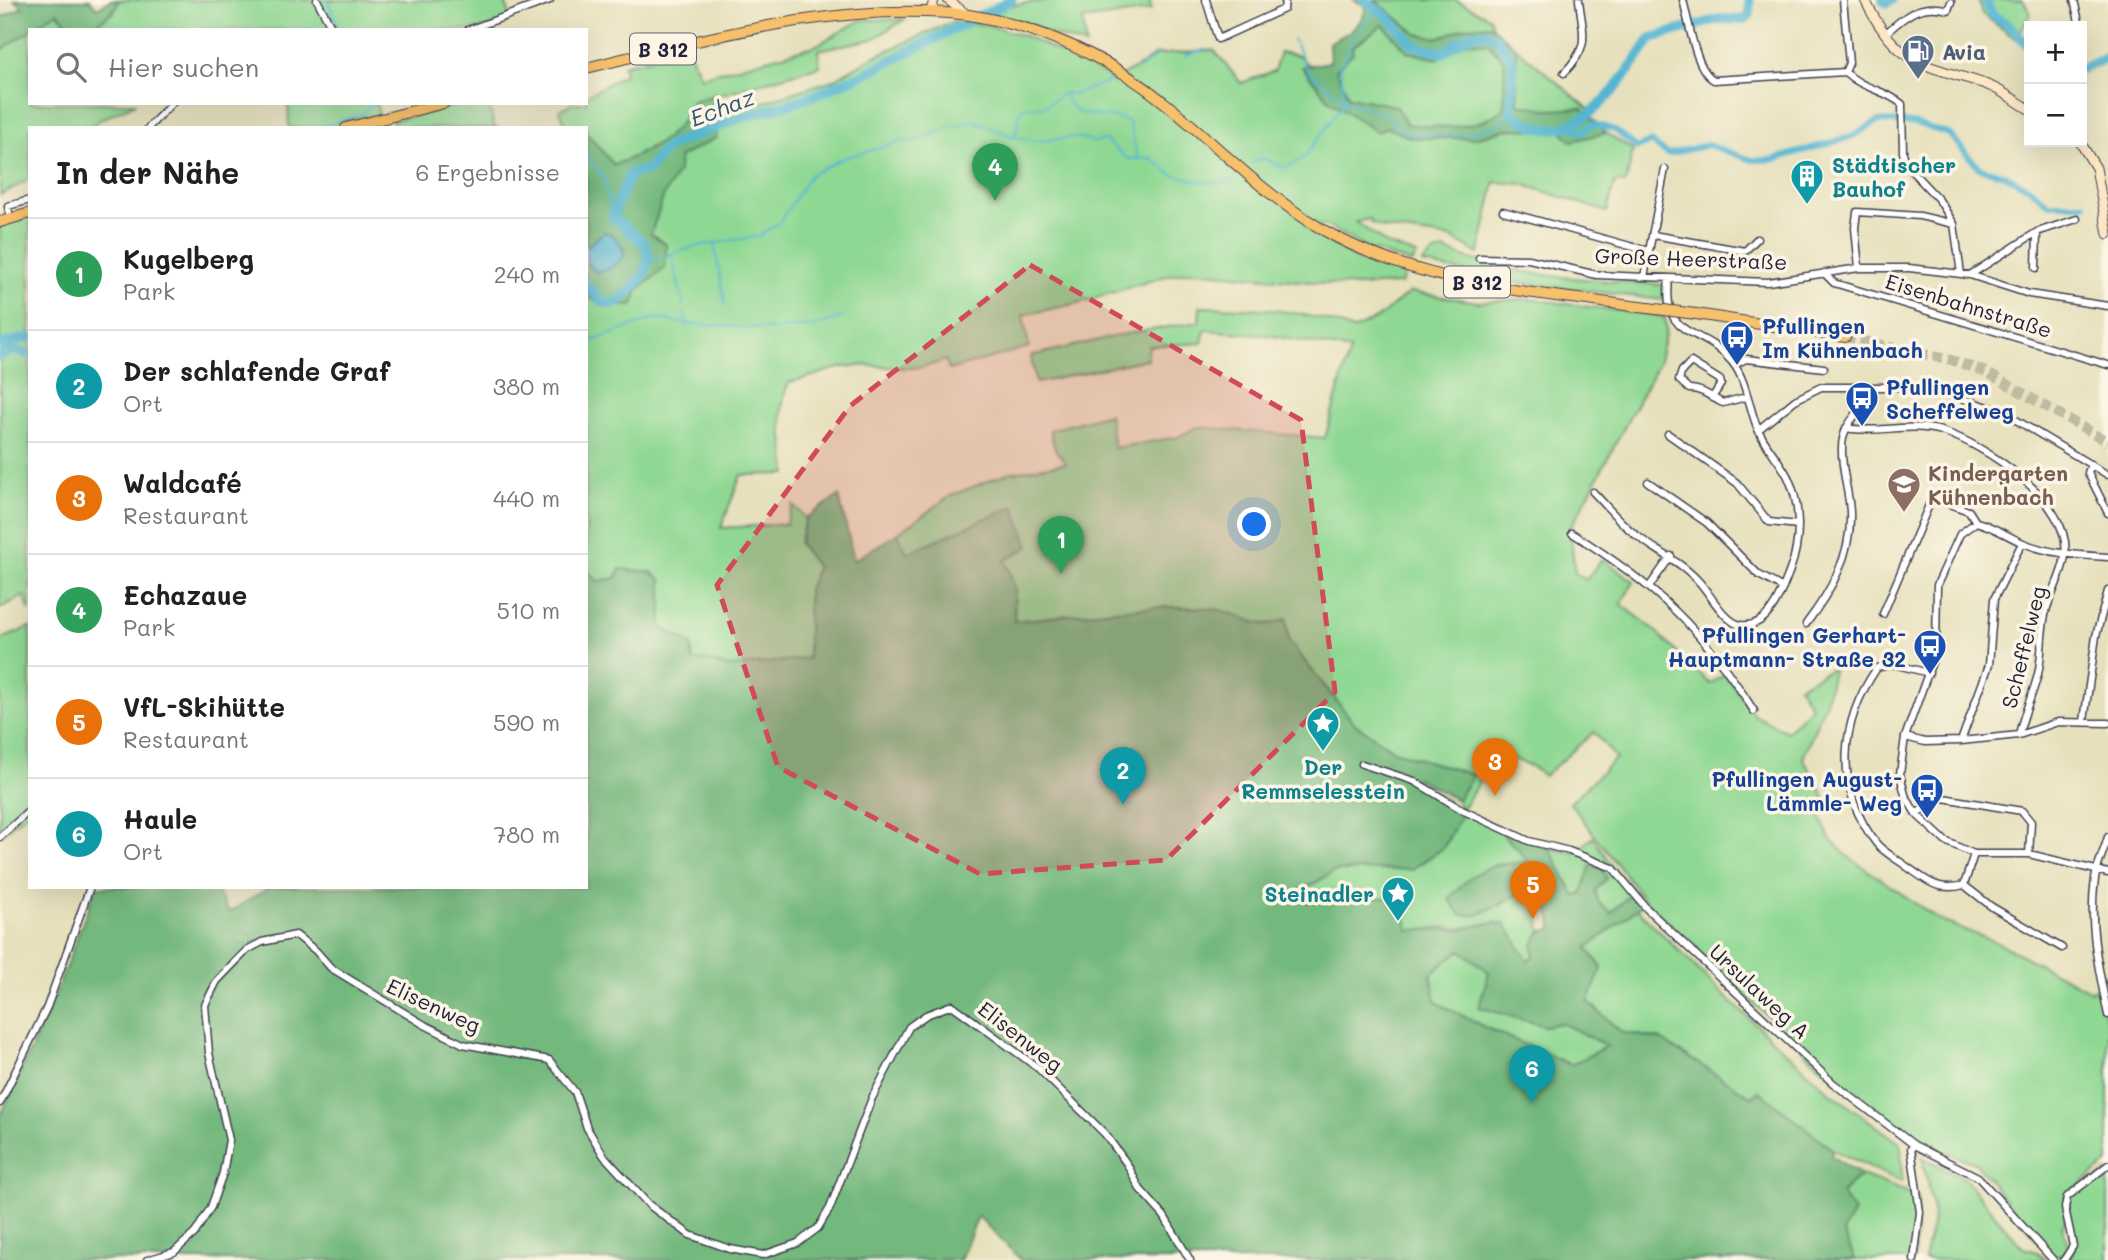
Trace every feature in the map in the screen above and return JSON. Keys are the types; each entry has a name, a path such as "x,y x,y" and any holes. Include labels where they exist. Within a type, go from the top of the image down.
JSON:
{"main road":[{"path":"935,7 945,0 969,15"},
{"path":"1865,0 1885,34 1914,61 1931,70 1984,83 2024,106"},
{"name":"B 312","path":"588,68 739,30 866,11 935,7 1012,24 1066,43 1117,69 1165,103 1284,204 1322,229 1375,255 1430,272 1845,337"},
{"path":"353,126 436,105"},
{"path":"2083,147 2096,168 2105,203 2108,234"},
{"path":"4,221 28,214"}],"street":[{"path":"317,0 331,28"},
{"path":"473,28 550,0"},
{"path":"1206,0 1218,39 1284,9 1285,0"},
{"path":"1564,73 1581,55 1584,43 1579,0"},
{"path":"1683,0 1700,66 1706,76 1714,80 1845,72 1858,85 1891,95 1902,104 1907,166 1938,200 1954,224 1961,274"},
{"path":"1843,0 1849,63 1845,72"},
{"path":"2074,0 2079,21"},
{"path":"1948,10 1951,2"},
{"path":"1885,34 1915,9 1938,7 1957,14"},
{"path":"150,126 170,105"},
{"path":"1644,277 1665,169"},
{"path":"4,221 8,206 28,201"},
{"path":"1503,211 1648,251"},
{"path":"1859,268 1855,228 1857,212 1920,216 1954,224"},
{"path":"1970,275 2037,232 2077,219"},
{"path":"2036,268 2037,232"},
{"path":"1653,235 1745,251 1757,239"},
{"name":"Große Heerstraße","path":"1479,258 1529,259 1597,275 1773,282 1859,268 1909,268 1970,275 2029,294 2108,306"},
{"name":"Eisenbahnstraße","path":"1824,273 1834,283 2108,365"},
{"path":"1593,492 1631,531 1671,556 1696,578 1732,621 1741,625 1755,624 1769,614 1783,588 1794,558 1798,525 1796,504 1788,477 1758,430 1734,365 1716,345 1674,321 1667,306 1668,279"},
{"path":"1734,365 1746,359 1824,368"},
{"path":"1712,398 1720,380 1691,362 1682,371 1679,380 1689,389 1696,388 1712,398 1723,403 1746,397"},
{"path":"1758,430 1795,400 1821,387 1910,387 1934,390 2001,411 2108,475"},
{"path":"1806,624 1838,576 1847,547 1851,514 1842,447 1846,428 1874,388"},
{"path":"1846,428 1862,431 1917,427 1942,431 1996,458 2030,483 2060,525 2066,554"},
{"path":"1668,434 1737,483 1769,522 1798,525"},
{"path":"2091,464 2088,473 2108,513"},
{"path":"1648,482 1707,523 1759,575 1783,588"},
{"path":"1883,614 1933,498 1969,510 1976,522 1992,526 2022,543 2066,554 2108,557"},
{"path":"1976,522 1960,534 1937,585 1936,651 1905,737 1900,774 1905,794 1916,814 1945,841 1974,853 2029,853 2108,873"},
{"path":"1572,533 1649,587 1695,628 1754,711"},
{"path":"1961,741 1989,665 1994,599 2022,543"},
{"name":"Scheffelweg","path":"2019,735 2039,673 2045,614 2066,554"},
{"path":"1649,587 1671,556"},
{"path":"2084,720 2096,636 2108,591"},
{"path":"1929,673 1893,664 1877,668 1866,684 1844,749 1846,780 1860,818 1878,845 1927,881 1948,889 1964,885"},
{"path":"1905,737 1924,742 1961,741 2019,735 2058,722 2084,720 2108,723"},
{"name":"Ursulaweg A","path":"1362,764 1414,782 1461,810 1530,842 1589,858 1613,868 1647,909 1833,1083 1914,1145"},
{"path":"1916,814 1935,800 1943,798 2022,811 2031,822 2029,853"},
{"path":"0,837 28,812"},
{"path":"2108,838 2097,871 2092,910 2094,945 2108,1015"},
{"path":"1964,885 1974,853"},
{"path":"1964,885 1992,907 2062,948"},
{"path":"0,1104 47,1007 89,889"},
{"name":"Elisenweg","path":"147,1260 174,1252 195,1233 211,1207 223,1173 229,1140 209,1053 205,1005 218,981 247,950 262,943 296,935 331,968 371,995 463,1044 550,1060 575,1092 587,1128 604,1156 649,1205 690,1235 730,1249 764,1255 798,1243 818,1228 830,1208 872,1098 909,1027 926,1015 952,1005 1038,1068 1105,1133 1127,1164 1140,1189 1164,1216 1190,1260"},
{"path":"1914,1260 1920,1212 1911,1162 1911,1148 1914,1145 1978,1177 2039,1248 2053,1260"},
{"path":"2064,1260 2073,1246 2065,1208 2067,1197 2108,1165"}],"highlighted area":[{"path":"1030,265 1301,420 1335,692 1166,860 980,874 778,767 717,585 850,406"}],"green space":[{"path":"14,0 90,0 97,8 111,0 119,0 106,17 84,28 71,28 57,12 34,28 28,28 28,32 0,51 0,18 23,7"},
{"path":"119,0 504,0 512,19 485,28 87,28 114,12"},
{"path":"1049,0 1150,0 1151,10 1083,20 1086,46 993,14 1007,6"},
{"path":"1354,0 1456,0 1489,17 1494,29 1590,110 1560,116 1563,131 1572,141 1606,133 1633,150 1626,183 1615,182 1607,212 1522,184 1495,182 1479,254 1451,238 1383,228 1371,223 1370,219 1356,222 1388,245 1417,255 1412,263 1370,250 1325,225 1306,227 1357,260 1405,273 1401,284 1354,286 1192,271 1169,275 1082,302 1023,315 1029,347 949,370 946,360 908,368 853,366 789,382 782,405 787,474 741,475 721,528 786,524 793,505 806,518 799,543 817,567 810,584 906,552 898,533 950,496 1008,473 1066,463 1055,449 1050,430 1109,414 1114,448 1178,437 1197,427 1325,438 1350,350 1268,335 1205,330 1202,343 1149,346 1147,359 1036,383 1031,356 1125,334 1199,322 1200,307 1297,313 1353,330 1378,318 1410,292 1478,302 1530,299 1665,317 1666,331 1658,364 1570,529 1575,573 1586,580 1602,559 1634,581 1621,604 1652,628 1710,684 1725,674 1754,715 1787,732 1811,707 1799,686 1834,667 1826,701 1803,758 1830,807 1819,814 1830,839 1847,856 1941,921 1996,942 2091,991 2099,986 2108,1027 2108,1163 2066,1195 2065,1222 2062,1226 2069,1246 2063,1256 2052,1255 2036,1239 1977,1164 1916,1140 1832,1077 1648,904 1570,803 1616,758 1594,732 1544,776 1531,766 1499,753 1461,810 1457,800 1473,775 1394,751 1354,723 1317,676 715,677 588,611 588,126 564,126 560,110 569,105 588,105 588,95 625,74 623,65 688,49 701,77 815,46 861,20 905,19 873,39 818,50 820,66 711,97 718,108 757,104 833,80 873,57 952,22 988,25 1028,37 1106,75 1114,82 1154,55 1214,50 1241,83 1274,71 1280,52 1300,56 1307,64 1329,70 1372,10"},
{"path":"1367,0 1375,0 1417,34 1438,38 1466,27 1490,25 1516,48 1518,104 1553,110 1582,108 1606,133 1572,141 1562,131 1506,129 1476,138 1411,138 1387,127 1377,132 1329,100 1302,67 1330,62 1329,43 1355,27 1366,8","holes":["1383,25 1408,52 1437,59 1466,42 1488,43 1504,61 1504,108 1483,121 1471,124 1445,127 1407,124 1396,106 1349,97 1336,70 1353,53 1352,47"]},
{"path":"1978,0 2023,0 2031,14 2024,21 2016,39 1982,14"},
{"path":"57,12 71,28 34,28"},
{"path":"28,31 28,105 132,105 99,120 92,126 28,126 28,180 0,195 0,51"},
{"path":"715,95 718,107 716,138 680,157 678,172 664,195 651,234 666,244 666,267 638,290 633,305 605,306 588,297 588,264 594,271 624,257 624,249 611,234 605,232 588,245 588,134 614,165 650,149 671,134 687,114 692,101"},
{"path":"288,105 377,105 379,114 324,126 289,126"},
{"path":"457,105 489,105 494,126 393,126 392,121"},
{"path":"28,214 28,606 24,596 0,608 0,222"},
{"path":"1444,250 1524,272 1663,285 1664,300 1515,282 1422,264 1432,254"},
{"path":"839,496 854,560 898,533 907,553 1014,506 1029,547 1005,560 1015,588 1014,621 1167,607 1214,609 1268,624 1286,618 1289,641 1354,723 1394,751 1473,775 1457,800 1416,778 1414,781 1464,811 1443,848 1412,869 1335,871 1298,893 1305,902 1353,897 1404,899 1408,930 1460,929 1505,924 1528,960 1534,956 1533,944 1541,931 1552,929 1551,917 1543,899 1538,899 1535,886 1478,915 1461,915 1449,899 1475,874 1492,867 1528,862 1498,826 1549,848 1575,896 1582,895 1590,866 1601,868 1607,878 1595,891 1599,903 1611,913 1634,891 1643,904 1587,948 1602,968 1588,1002 1621,1032 1659,1039 1752,1097 1759,1091 1833,1150 1831,1156 1861,1175 1841,1193 1854,1212 1843,1231 1855,1260 1021,1260 978,1216 960,1260 0,1260 0,1117 54,998 95,889 215,889 229,912 267,889 588,889 588,571 597,581 616,578 620,569 651,572 662,580 662,627 691,644 693,661 704,660 730,667 808,658 808,590 817,567 799,543 806,518","holes":["1460,950 1489,972 1479,1007 1545,1026 1562,1023 1607,1046 1571,1065 1484,1027 1436,1002 1431,974"]},
{"path":"28,628 28,812 3,833 0,831 0,640"},
{"path":"1463,812 1499,827 1529,862 1494,865 1500,906 1535,885 1541,931 1533,944 1534,956 1528,960 1496,922 1459,929 1447,927 1408,931 1353,897 1305,902 1298,894 1335,871 1412,869 1443,848"},
{"path":"1593,837 1613,868 1634,891 1611,914 1599,903 1595,890 1574,896 1549,848 1575,853"},
{"path":"1637,909 1729,1000 1831,1093 1901,1144 1902,1182 1833,1150 1759,1091 1752,1097 1659,1039 1621,1032 1588,1001 1602,968 1587,948"},
{"path":"1460,949 1489,972 1479,1007 1545,1026 1562,1022 1607,1046 1572,1065 1484,1027 1436,1002 1431,974"},
{"path":"1922,1157 1964,1178 2023,1248 2037,1252 2046,1260 1924,1260 1934,1216"},
{"path":"2108,1172 2108,1260 2068,1260 2074,1245 2068,1213 2071,1197 2083,1186"},
{"path":"1861,1175 1918,1196 1914,1260 1855,1260 1843,1231 1841,1193"}],"water":[{"path":"604,232 618,241 623,248 624,257 609,269 596,272 588,263 588,245"}],"waterway":[{"path":"327,0 339,28"},
{"name":"Echaz","path":"588,287 602,302 613,304 634,287 645,271 648,263 645,246 612,216 630,174 648,170 663,151 675,143 743,117 803,100 864,74 1012,0"},
{"name":"Echaz","path":"1364,0 1387,16 1414,45 1443,53 1472,35 1487,33 1494,37 1505,48 1512,64 1511,113 1539,128 1557,128 1574,123 1590,113 1619,84 1651,38 1719,19 1744,20 1750,14 1749,0"},
{"name":"Echaz","path":"1883,0 1887,3 1892,0"},
{"name":"Echaz","path":"1985,0 1992,15 2011,27 2024,41"},
{"path":"1377,7 1355,36 1340,67 1345,101 1388,115 1401,130 1419,135 1462,135 1499,124 1511,113"},
{"path":"1252,163 1262,158 1286,168 1304,158 1345,101 1309,72 1293,39"},
{"path":"1185,56 1206,49"},
{"path":"1139,69 1156,56"},
{"name":"Echaz","path":"2087,67 2108,57"},
{"path":"1015,136 1021,110 1026,106 1044,107 1063,93 1075,94 1110,81"},
{"path":"1064,94 1069,104 1083,114 1109,116 1129,122 1138,160"},
{"path":"324,126 362,114 371,105"},
{"path":"648,261 697,246 759,236 780,222 810,175 841,159 899,142 918,140 947,128 975,121 1014,137 1037,141 1076,137 1095,142 1105,140 1128,159 1151,158 1171,174 1197,181 1220,183 1231,180"},
{"path":"1571,127 1582,132 1595,124 1615,130 1637,148 1650,142 1668,154 1708,145 1752,160 1771,160 1851,137 1878,121 1914,123 1949,134 1979,168 2005,175 2031,189 2049,204 2085,204"},
{"path":"588,157 603,176 612,216"},
{"path":"714,243 725,304"},
{"path":"671,255 684,305"},
{"path":"684,313 687,323"},
{"path":"588,339 595,340 655,318 688,324 774,329 816,326 843,317"},
{"name":"Echaz","path":"0,344 28,337"},
{"name":"Echaz","path":"0,356 13,350 28,354"}],"tunnel":[{"path":"1845,337 1951,360 1986,372 2108,442"}],"place":[{"name":"Avia","path":"1918,81"},
{"name":"Echazaue","path":"995,201"},
{"name":"Städtischer Bauhof","path":"1807,206"},
{"name":"Pfullingen Im Kühnenbach","path":"1737,367"},
{"name":"Pfullingen Scheffelweg","path":"1862,428"},
{"name":"Kindergarten Kühnenbach","path":"1904,514"},
{"name":"Kugelberg","path":"1061,574"},
{"name":"Pfullingen Gerhart- Hauptmann- Straße 32","path":"1930,676"},
{"name":"Der Remmselesstein","path":"1323,753"},
{"name":"Waldcafé","path":"1495,796"},
{"name":"Der schlafende Graf","path":"1123,805"},
{"name":"Pfullingen August- Lämmle- Weg","path":"1927,820"},
{"name":"VfL-Skihütte","path":"1533,919"},
{"name":"Steinadler","path":"1398,923"},
{"name":"Haule","path":"1532,1103"}]}
